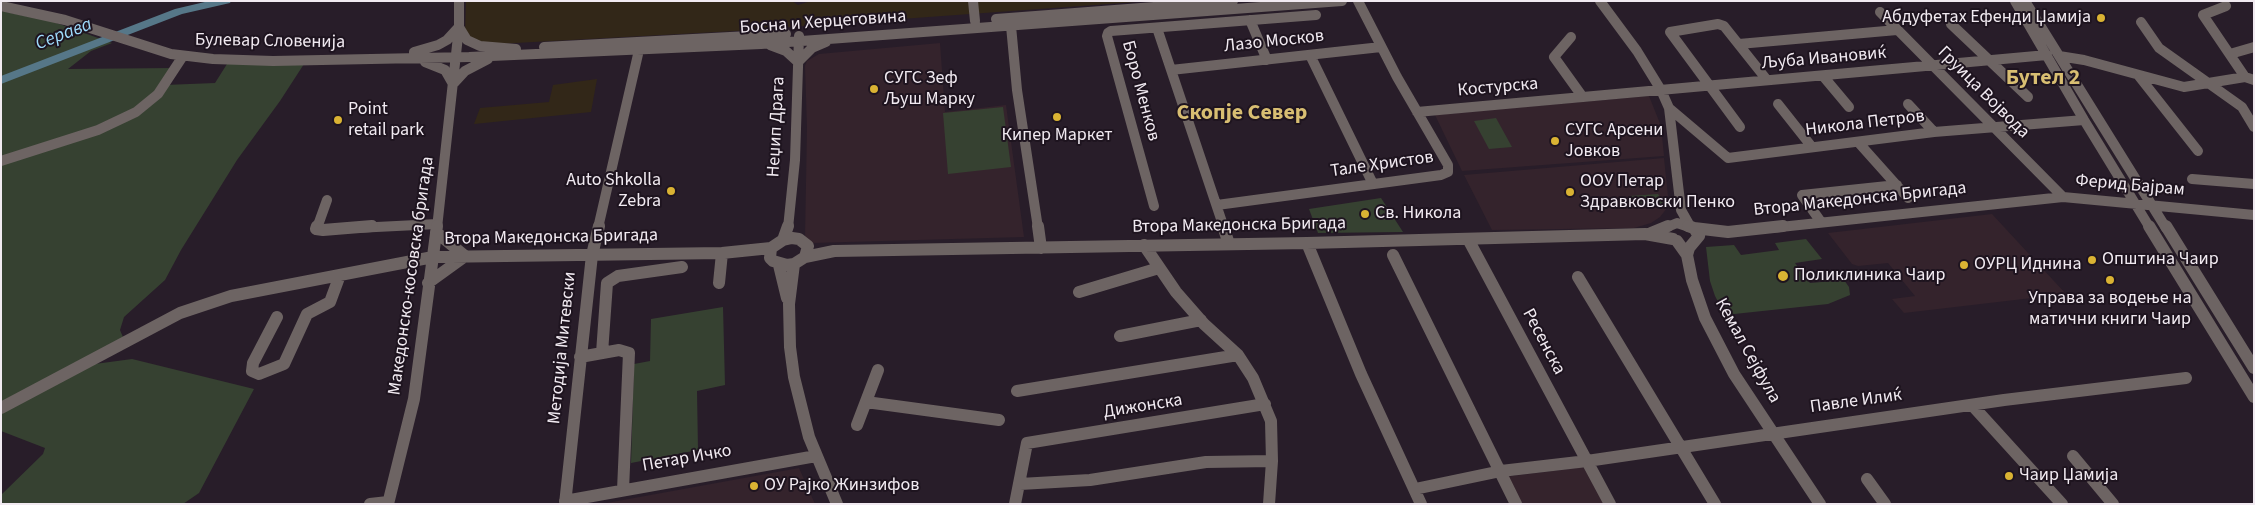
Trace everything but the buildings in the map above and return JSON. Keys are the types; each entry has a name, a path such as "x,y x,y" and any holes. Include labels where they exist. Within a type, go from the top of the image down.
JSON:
{"street":[{"name":"Булевар Словенија","path":"10,1 57,11 101,29"},
{"name":"Македонско-косовска бригада","path":"388,503 414,399 428,283 437,228 459,27 459,1"},
{"path":"973,1 975,21"},
{"name":"Босна и Херцеговина","path":"456,54 516,49 799,38 975,21 1233,1"},
{"name":"Босна и Херцеговина","path":"456,54 497,56 761,44 799,38 835,39 1342,1"},
{"name":"Тале Христов","path":"1217,205 1441,175 1448,172 1448,165 1381,47 1358,1"},
{"path":"1594,1 1604,4 1637,51 1661,90 1669,108 1681,210 1694,234 1687,255"},
{"path":"2020,4 2084,120 2254,397"},
{"path":"2020,4 2059,56 2254,368"},
{"name":"Булевар Словенија","path":"1,6 43,14 101,29 183,56 253,61 398,59 456,54"},
{"path":"2226,6 2203,15 2230,54 2250,78"},
{"name":"Груица Војвода","path":"1880,12 2063,197"},
{"name":"Боро Менков","path":"1154,206 1107,36 1111,31 1316,15"},
{"path":"1250,20 1267,60"},
{"path":"2141,22 2159,48 2242,107 2254,128"},
{"path":"1740,127 1670,32 1718,24 1728,29 1767,80"},
{"path":"1951,24 2028,97"},
{"path":"1011,26 1017,90 1041,248"},
{"path":"414,52 438,46 447,40 459,27 467,40 474,44 490,48 516,49"},
{"name":"Боро Менков","path":"1157,28 1229,244"},
{"path":"1739,44 1897,30"},
{"name":"Костурска","path":"1571,37 1554,57 1582,96"},
{"name":"Булевар Словенија","path":"130,38 175,48 232,54 414,52 456,54"},
{"name":"Неџип Драга","path":"783,240 790,222 799,38"},
{"path":"761,44 786,51 798,62 812,48 835,39"},
{"name":"Лазо Москов","path":"1171,70 1381,47"},
{"path":"2230,54 2254,47"},
{"name":"Методија Митевски","path":"565,502 592,254 639,50"},
{"path":"1310,55 1373,184"},
{"name":"Љуба Ивановиќ","path":"1661,90 2047,55"},
{"path":"1,161 98,130 136,112 158,94 183,56"},
{"path":"398,59 436,65 445,70 453,84 458,77 473,66 497,56"},
{"path":"2059,56 2084,60 2184,88 2250,78"},
{"path":"2138,75 2198,151"},
{"path":"1822,76 1849,107"},
{"name":"Костурска","path":"1417,112 1661,90"},
{"path":"1778,104 1812,147"},
{"path":"1908,104 1934,132"},
{"name":"Никола Петров","path":"1669,108 1728,158 1934,132 2084,120"},
{"path":"1858,142 1908,198"},
{"path":"2192,179 2254,184"},
{"path":"1821,222 1802,195 1897,186"},
{"name":"Ферид Бајрам","path":"2002,202 2063,197 2254,215"},
{"path":"327,200 316,229 437,228 465,256 428,283"},
{"name":"Втора Македонска Бригада","path":"804,248 834,251 1041,248 1645,234 1675,240 1694,234 2002,202"},
{"path":"1681,210 1668,233 1687,255"},
{"path":"790,222 804,248"},
{"path":"1672,225 1694,234"},
{"name":"Втора Македонска Бригада","path":"1645,234 1672,225"},
{"name":"Ресенска","path":"1468,239 1610,504"},
{"path":"789,304 773,257 783,240 804,248"},
{"path":"1307,243 1361,374 1421,504"},
{"path":"1144,245 1176,292 1201,320 1238,355 1248,368 1271,421 1272,461 1269,504"},
{"path":"804,248 794,264 789,304 790,346 794,377 816,456 837,504"},
{"name":"Втора Македонска Бригада","path":"1,408 192,308 231,296 433,258 741,252 773,257 794,264"},
{"path":"719,283 722,253"},
{"path":"1393,255 1516,504"},
{"name":"Кемал Сејфула","path":"1687,255 1692,280 1705,318 1734,374 1820,504"},
{"path":"602,353 607,283 618,276 682,267"},
{"path":"1079,292 1159,268"},
{"path":"277,317 253,363 252,371 259,374 284,364 307,314 330,302 340,275"},
{"path":"1578,277 1715,504"},
{"path":"1120,336 1201,320"},
{"path":"580,357 619,350 629,353 622,490"},
{"name":"Дижонска","path":"1017,391 1238,355"},
{"path":"857,425 878,370"},
{"name":"Павле Илиќ","path":"1415,489 1501,471 1587,461 1773,432 2186,378"},
{"path":"866,402 999,420"},
{"name":"Дижонска","path":"1020,484 1027,443 1265,404"},
{"path":"1972,405 2062,504"},
{"name":"Петар Ичко","path":"565,502 622,490 816,456"},
{"path":"2073,456 2113,504"},
{"path":"1015,504 1020,484 1099,479 1206,462 1272,461"},
{"path":"1867,480 1885,504"},
{"path":"370,504 388,503"}],"shaded area":[{"path":"466,1 792,1 798,5 811,1 1150,1 735,31 497,44 478,43 465,34"},
{"path":"940,43 945,112 1006,105 1024,237 812,243 805,238 807,127 805,66 807,61 819,54"},
{"path":"597,79 591,112 474,124 480,108 549,102 553,85"},
{"name":"СУГС Арсени Јовков","path":"1649,96 1661,126 1664,156 1462,171 1435,115"},
{"name":"ООУ Петар Здравковски Пенко","path":"1664,158 1668,196 1667,208 1660,217 1651,223 1634,228 1492,230 1464,175"},
{"name":"ОУРЦ Иднина","path":"1992,214 2066,294 1904,313 1892,299 1915,296 1888,263 1858,266 1852,264 1828,233"},
{"path":"1586,467 1604,504 1517,504 1504,477"},
{"name":"ОУ Рајко Жинзифов","path":"799,468 815,504 601,504"}],"green space":[{"path":"1,11 51,21 112,43 91,51 68,69 175,68 165,85 215,83 227,64 304,64 237,160 181,250 165,280 124,317 120,330 125,342 80,366 132,359 254,389 199,493 183,504 1,504 1,495 43,454 45,448 1,431"},
{"path":"1003,107 1011,167 948,174 943,113"},
{"path":"1496,118 1512,147 1489,149 1474,121"},
{"path":"1658,194 1665,205 1636,208 1629,196"},
{"path":"1381,198 1403,232 1318,233 1309,209"},
{"name":"Поликлиника Чаир","path":"1806,239 1822,259 1795,263 1810,283 1844,280 1849,287 1850,295 1828,304 1725,315 1710,281 1706,247 1734,245 1741,255 1779,250 1775,243"},
{"path":"723,307 725,385 697,391 698,450 631,463 634,364 650,361 651,319"}],"waterway":[{"name":"Серава","path":"1,80 179,11 226,1"}],"place":[{"name":"Абдуфетах Ефенди Џамија","path":"2101,18"},
{"name":"СУГС Зеф Љуш Марку","path":"874,89"},
{"name":"Кипер Маркет","path":"1057,117"},
{"name":"Point retail park","path":"338,120"},
{"name":"СУГС Арсени Јовков","path":"1555,141"},
{"name":"Auto Shkolla Zebra","path":"671,191"},
{"name":"ООУ Петар Здравковски Пенко","path":"1570,192"},
{"name":"Св. Никола","path":"1365,214"},
{"name":"Општина Чаир","path":"2092,260"},
{"name":"ОУРЦ Иднина","path":"1964,265"},
{"name":"Поликлиника Чаир","path":"1783,276"},
{"name":"Управа за водење на матични книги Чаир","path":"2110,280"},
{"name":"Чаир Џамија","path":"2009,476"},
{"name":"ОУ Рајко Жинзифов","path":"754,486"}],"district":[{"name":"Бутел 2","path":"2043,79"},
{"name":"Скопје Север","path":"1242,114"}]}
